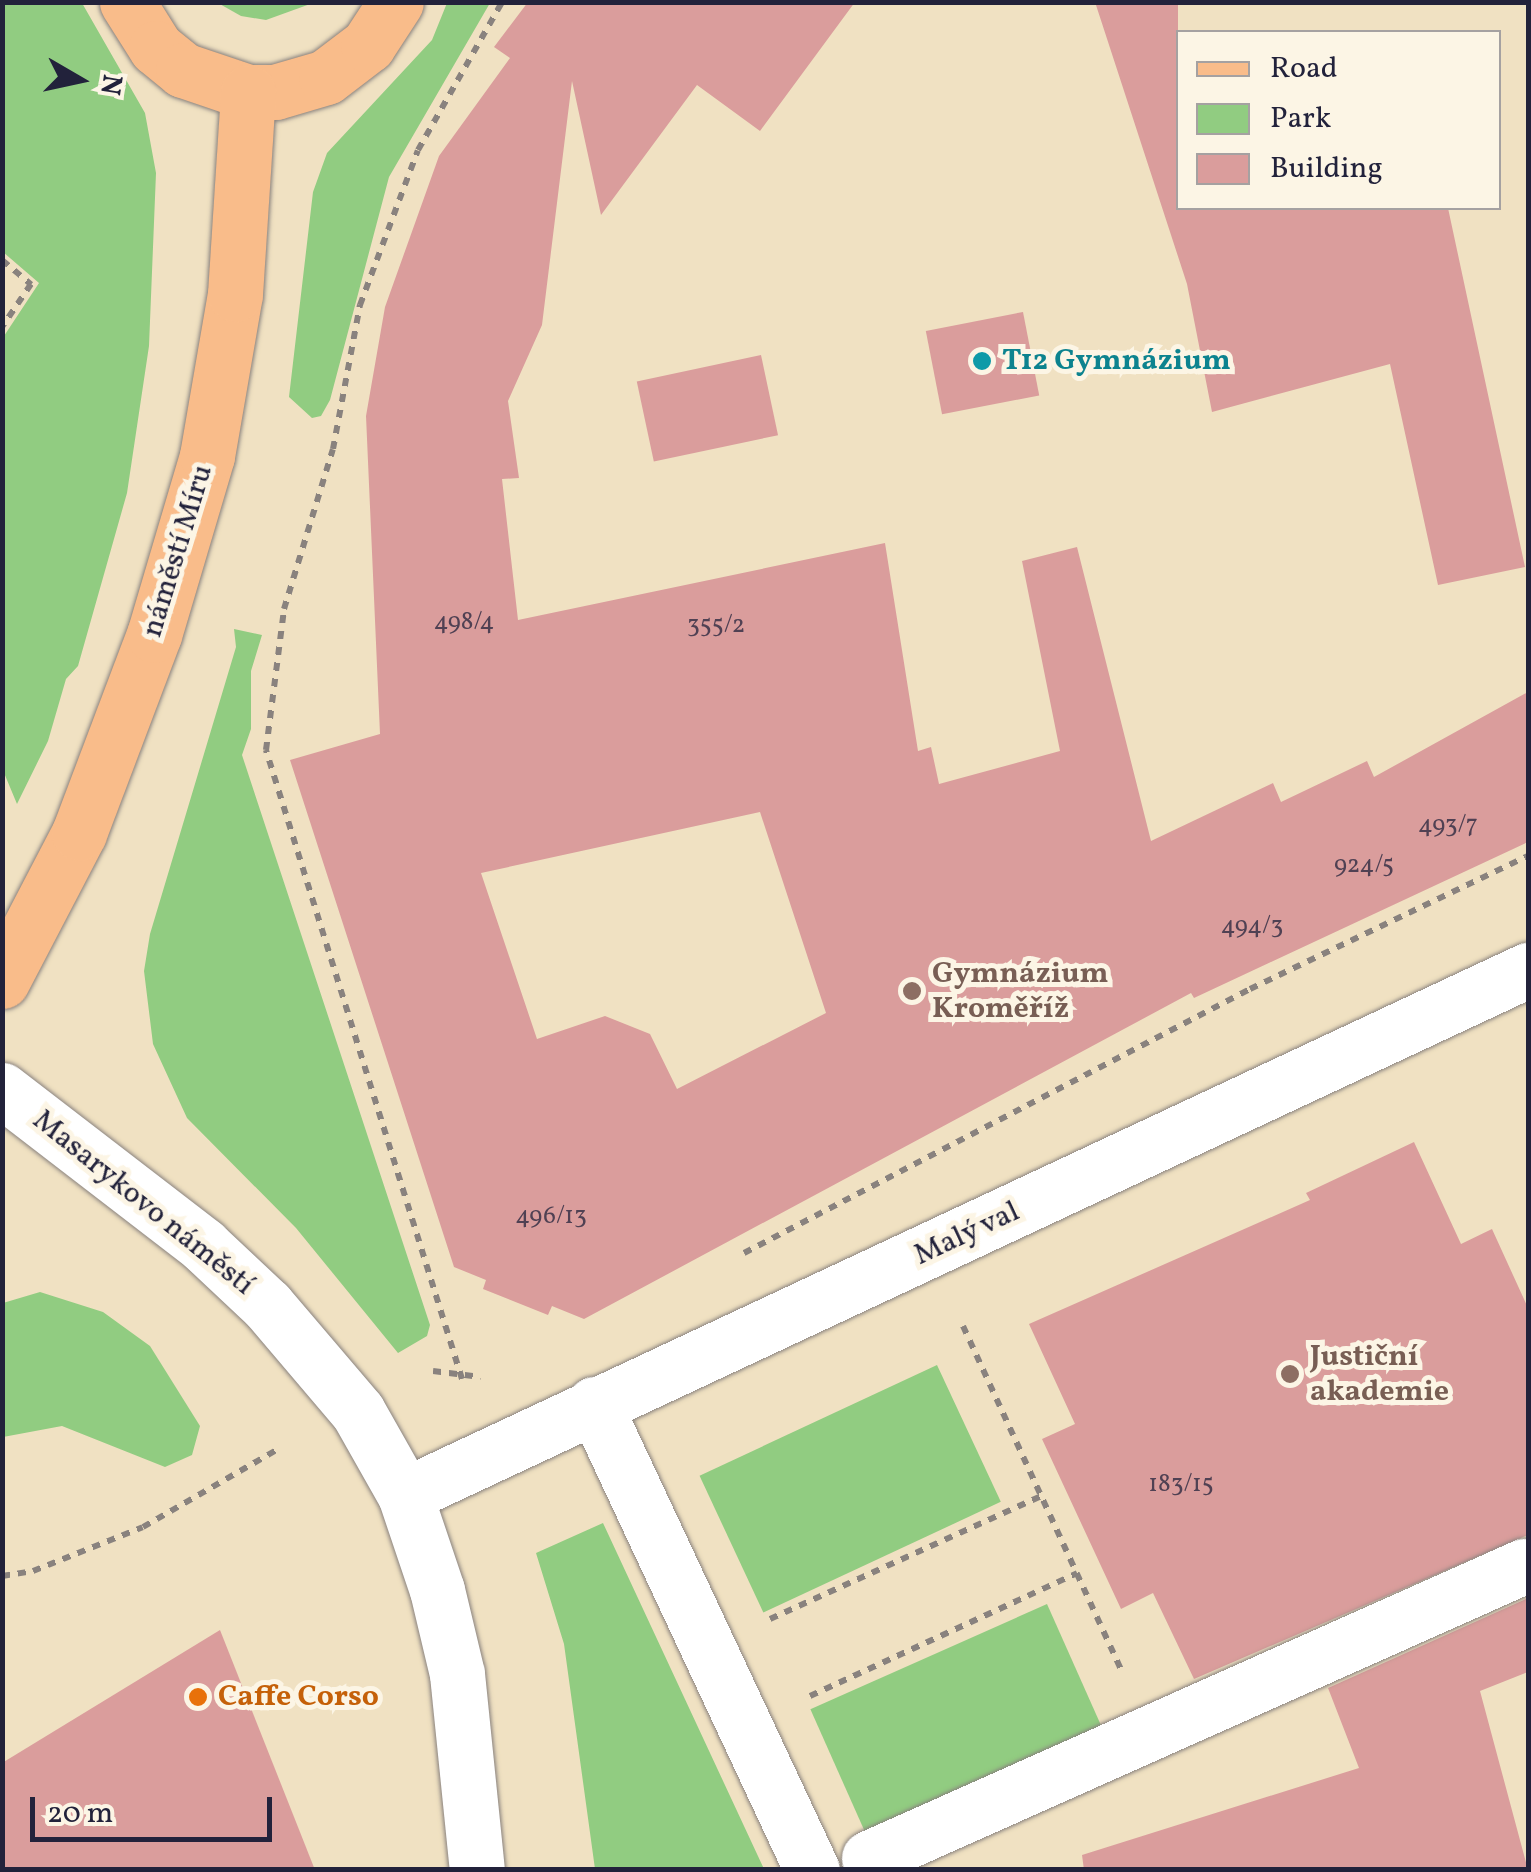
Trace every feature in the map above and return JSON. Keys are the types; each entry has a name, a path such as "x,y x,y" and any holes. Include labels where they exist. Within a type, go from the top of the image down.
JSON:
{"main road":[{"path":"127,2 156,48 183,70 248,92 276,92 326,76 368,45 396,2"},
{"name":"náměstí Míru","path":"2,981 78,833 154,634 207,456 235,294 248,92"}],"street":[{"name":"Malý val","path":"406,1496 594,1404 1528,970"},
{"name":"Masarykovo náměstí","path":"2,1090 159,1209 267,1305 358,1412 406,1496 457,1674 478,1870"},
{"path":"594,1404 812,1870"},
{"path":"869,1858 1524,1566"}],"path":[{"path":"462,1379 266,750 284,610 333,449 360,305 418,150 502,2"},
{"path":"2,260 31,284 2,327"},
{"path":"725,1263 1250,989 1528,856"},
{"path":"963,1326 1150,1733"},
{"path":"433,1371 462,1379 493,1376"},
{"path":"2,1576 33,1571 143,1528 278,1450"},
{"path":"759,1623 1041,1496"},
{"path":"796,1702 1077,1573"}],"green space":[{"path":"2,3 82,3 145,113 156,173 149,346 127,493 78,666 66,679 48,741 17,804 2,768 2,339 39,283 3,252"},
{"path":"218,3 313,3 266,20 241,16"},
{"path":"447,3 490,3 389,177 330,400 321,416 312,418 289,397 313,192 327,153 432,40"},
{"path":"234,629 262,635 251,671 251,729 242,755 430,1325 427,1336 398,1353 296,1228 187,1118 153,1044 144,971 150,934 236,647"},
{"path":"40,1292 103,1312 150,1346 200,1426 192,1455 165,1467 62,1426 3,1437 3,1303"},
{"path":"937,1365 1001,1502 763,1613 700,1476"},
{"path":"603,1523 764,1869 595,1869 564,1644 536,1553"},
{"path":"1047,1604 1106,1736 869,1842 810,1709"}],"building":[{"path":"528,2 855,2 760,131 697,85 601,215 572,81 542,325 508,401 519,478 502,479 518,620 885,543 918,751 931,747 939,784 1060,751 1022,561 1077,547 1151,841 1273,783 1281,802 1367,761 1374,777 1528,692 1528,842 1194,998 1191,993 584,1319 552,1306 548,1315 483,1289 486,1280 454,1267 290,760 380,734 366,416 385,307 439,156 510,58 494,47","holes":["760,812 826,1013 677,1089 650,1034 605,1016 537,1039 481,873"]},
{"path":"1095,2 1178,2 1176,210 1448,210 1525,567 1438,585 1390,364 1212,412 1187,284"},
{"name":"T12 Gymnázium","path":"1023,312 1039,395 942,414 926,331"},
{"path":"761,355 778,435 654,462 637,381"},
{"name":"Justiční akademie","path":"1414,1142 1461,1244 1492,1229 1528,1308 1528,1535 1194,1679 1153,1593 1121,1609 1042,1439 1075,1424 1029,1324 1310,1200 1306,1193"},
{"path":"1528,1598 1528,1672 1480,1691 1528,1870 1084,1870 1082,1855 1359,1768 1328,1688"},
{"path":"220,1630 315,1870 2,1870 2,1763"}],"place":[{"name":"T12 Gymnázium","path":"982,361"},
{"name":"Gymnázium Kroměříž","path":"912,991"},
{"name":"Justiční akademie","path":"1290,1374"},
{"name":"Caffe Corso","path":"198,1697"}]}
